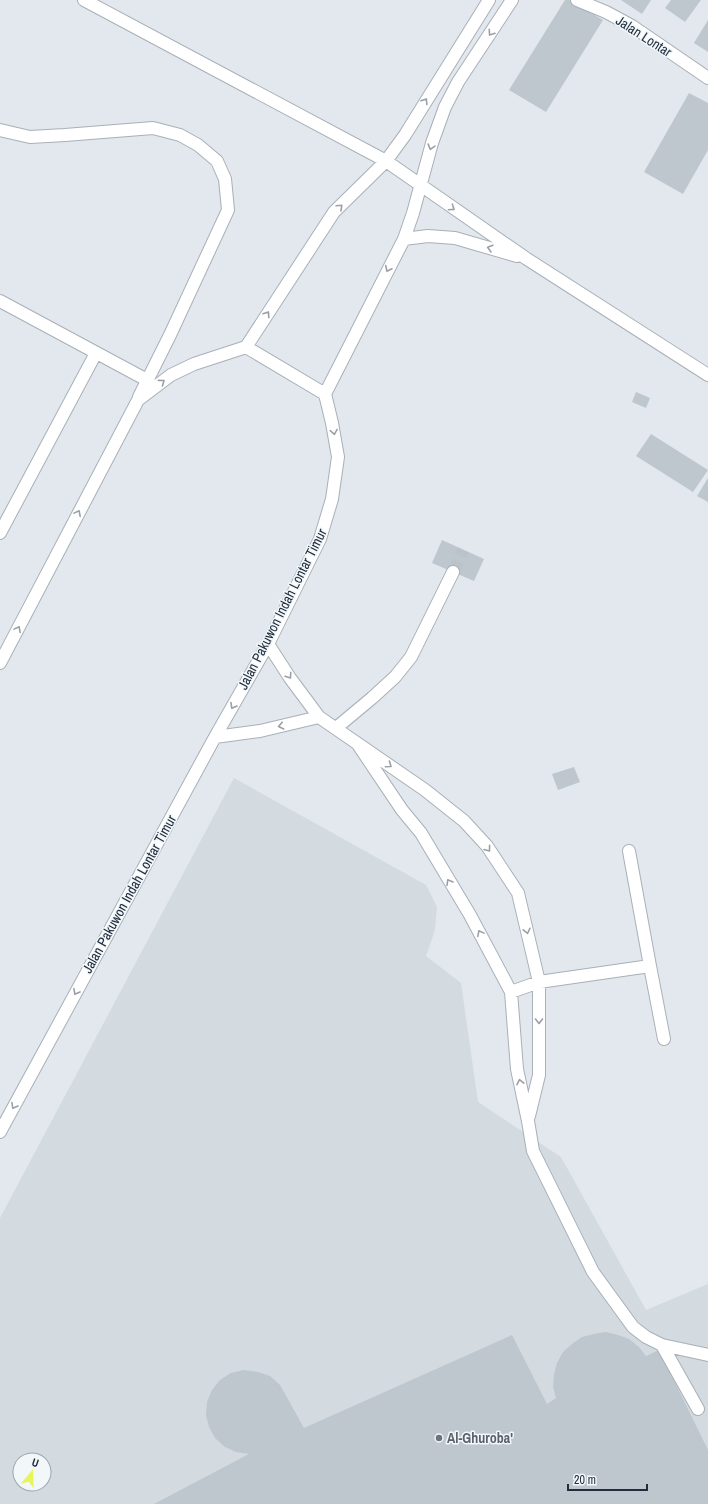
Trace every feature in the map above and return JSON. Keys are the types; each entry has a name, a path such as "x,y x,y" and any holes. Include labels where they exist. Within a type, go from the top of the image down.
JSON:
{"street":[{"path":"84,0 386,161 527,259 708,375"},
{"path":"138,400 171,375 194,364 246,347 334,212 386,161 405,135 489,0"},
{"path":"246,347 325,394 404,239 432,143 445,107 458,82 512,0"},
{"name":"Jalan Lontar","path":"577,0 606,12 632,26 708,78"},
{"path":"0,130 30,137 153,128 180,135 198,144 216,161 225,179 228,210 138,400 0,663"},
{"path":"404,239 428,236 455,238 527,259"},
{"path":"0,301 148,380"},
{"path":"0,533 96,353"},
{"name":"Jalan Pakuwon Indah Lontar Timur","path":"0,1132 215,737 268,644 320,539 332,499 338,457 325,394"},
{"path":"336,728 372,698 411,658 453,572"},
{"path":"268,644 290,678 319,717 431,794 464,821 487,846 518,892 539,982 539,1075 528,1121"},
{"path":"215,737 260,731 319,717"},
{"path":"358,743 402,810 421,833 470,915 511,992 517,1069 533,1151 593,1272 633,1327 646,1337 662,1344 708,1355"},
{"path":"628,851 664,1039"},
{"path":"511,992 539,982 650,966"},
{"path":"662,1344 680,1379 698,1409"}],"shaded area":[{"path":"234,778 426,885 437,907 435,930 426,956 461,983 478,1102 561,1157 646,1310 708,1284 708,1504 0,1504 0,1218"}],"building":[{"path":"565,0 570,0 603,20 546,112 509,90"},
{"path":"621,0 651,0 642,14"},
{"path":"671,0 701,0 685,22 665,8"},
{"path":"708,20 708,52 694,43"},
{"path":"689,93 708,103 708,150 683,194 644,172"},
{"path":"636,392 650,398 646,408 632,402"},
{"path":"651,434 708,470 693,492 636,456"},
{"path":"708,478 708,502 697,496"},
{"path":"442,540 484,559 474,581 432,563"},
{"path":"574,767 580,782 558,790 552,774"},
{"path":"606,1332 629,1339 639,1347 646,1356 659,1350 708,1450 708,1504 154,1504 249,1454 236,1452 225,1447 215,1438 209,1427 206,1415 207,1402 212,1390 220,1380 231,1373 244,1370 270,1376 280,1385 304,1428 512,1335 547,1404 556,1398 553,1387 554,1374 557,1363 563,1352 582,1337"}],"tunnel":[{"path":"453,572 463,550"}],"place":[{"name":"Al-Ghuroba'","path":"439,1438"}]}
